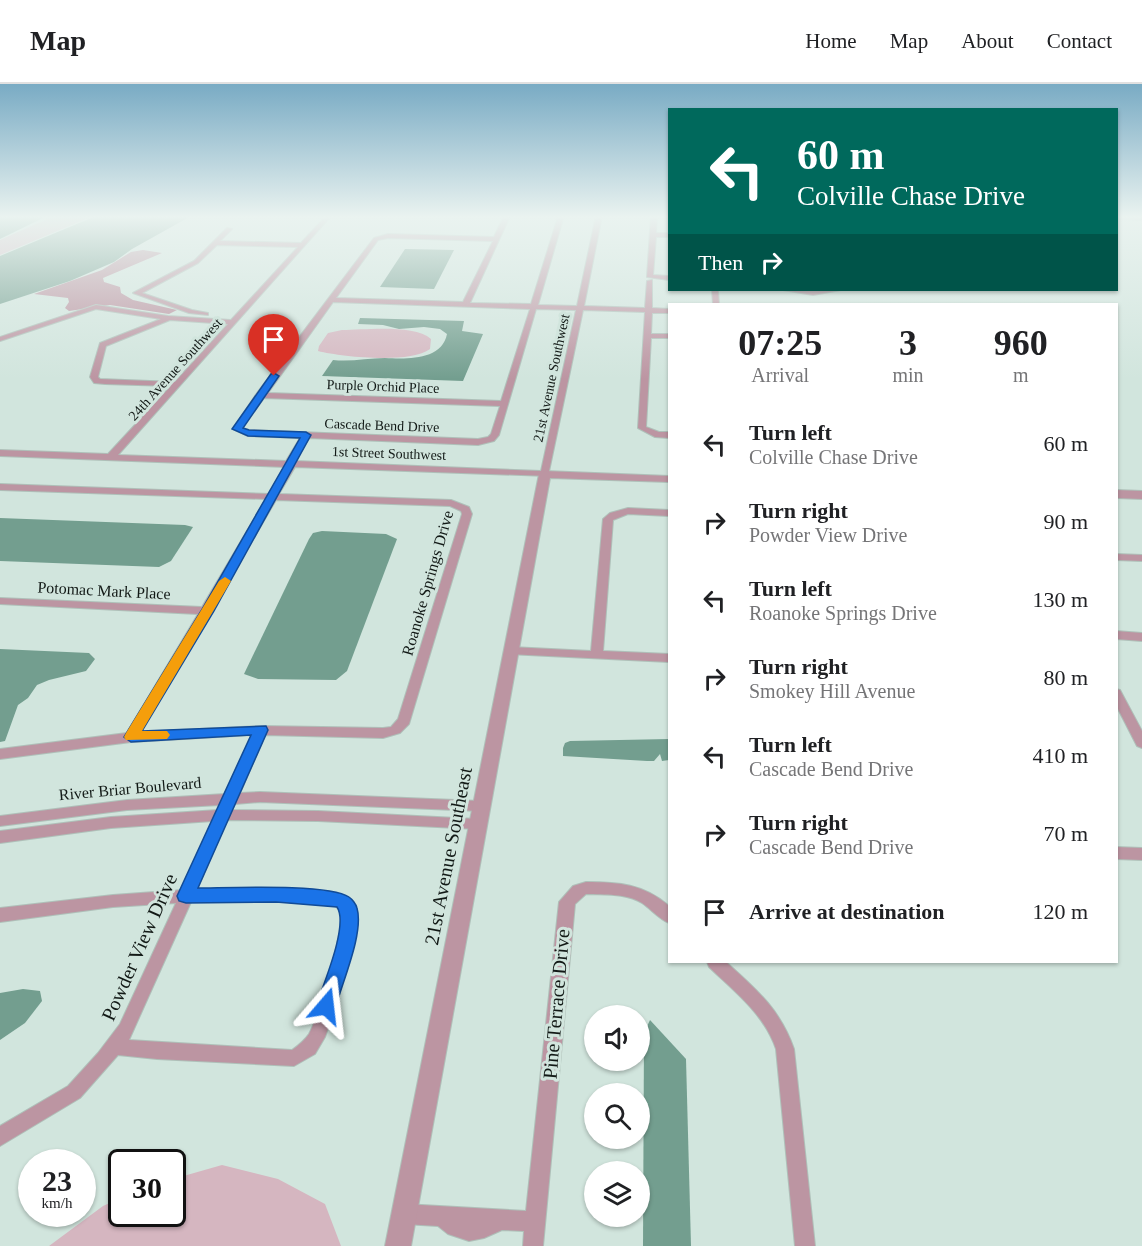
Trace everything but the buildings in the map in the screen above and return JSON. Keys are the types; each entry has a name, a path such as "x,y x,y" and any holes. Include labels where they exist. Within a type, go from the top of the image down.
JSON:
{"street":[{"path":"182,270 136,293 190,312 236,319"},
{"name":"24th Avenue Southwest","path":"111,457 281,270"},
{"name":"Cascade Bend Drive","path":"353,270 237,429 248,433 486,441 495,435 545,270"},
{"path":"466,304 482,270"},
{"name":"21st Avenue Southwest","path":"545,474 587,270"},
{"path":"651,270 650,277 668,278"},
{"path":"650,281 642,428 658,435 668,435"},
{"path":"795,291 813,293 830,291"},
{"path":"330,300 668,310"},
{"path":"0,339 96,306 168,318 236,319"},
{"path":"168,318 103,345 94,377 97,381 105,382 177,384"},
{"path":"647,336 668,336"},
{"name":"Purple Orchid Place","path":"260,395 505,404"},
{"path":"131,737 207,611 292,464 290,461 306,435"},
{"name":"1st Street Southwest","path":"0,453 668,479"},
{"name":"21st Avenue Southeast","path":"398,1246 478,815 545,474"},
{"name":"Roanoke Springs Drive","path":"0,487 451,503 466,508 467,514 404,721 395,730 383,733 261,730 131,737 0,754"},
{"path":"1118,494 1142,495"},
{"path":"597,655 608,519 612,514 620,512 668,513"},
{"path":"1118,557 1142,558"},
{"name":"Potomac Mark Place","path":"0,601 207,611"},
{"path":"1118,636 1142,637"},
{"path":"511,651 668,658"},
{"path":"1118,697 1140,737"},
{"name":"Powder View Drive","path":"0,1137 74,1092 126,1030 261,730"},
{"name":"River Briar Boulevard","path":"0,821 127,805 229,798 297,797 478,815"},
{"name":"River Briar Boulevard","path":"0,837 56,828 221,815 478,815"},
{"path":"1118,853 1142,854"},
{"name":"Pine Terrace Drive","path":"533,1246 567,902 578,890 585,888 636,891 646,895 668,915"},
{"path":"0,915 88,903 186,896 276,895 333,899 343,902 348,908 350,927 315,1038 308,1049 294,1058 157,1052 114,1046"},
{"path":"716,963 774,1020 781,1033 785,1049 805,1246"},
{"path":"404,1214 442,1216 450,1226 478,1231 485,1230 499,1220 536,1222"}],"shaded area":[{"path":"0,270 95,270 70,281 0,304"},
{"path":"101,270 121,270 103,278 104,282 120,287 121,293 133,300 177,310 169,314 110,305 69,311 65,308 69,302 68,298 34,294"},
{"path":"391,270 444,270 434,289 380,287"},
{"path":"360,318 464,321 462,331 483,334 463,381 322,376 333,360 412,358 430,354 444,343 447,334 440,329 424,327 399,329 383,325 358,324"},
{"path":"342,330 413,331 431,339 430,349 420,354 392,358 359,357 318,351 328,333"},
{"path":"0,518 193,527 171,561 159,567 0,561"},
{"path":"322,531 386,534 397,539 347,671 336,680 258,679 244,674 309,539 313,533"},
{"path":"0,649 89,653 95,659 86,671 37,685 28,698 18,705 5,741 0,742"},
{"path":"668,739 668,760 662,761 660,754 654,761 563,756 565,743 570,741"},
{"path":"23,989 40,991 42,1001 25,1023 0,1040 0,993"},
{"path":"650,1020 686,1059 691,1246 643,1246 643,1227 650,1227 650,1161 643,1161 643,1149 650,1149 650,1083 644,1083 644,1071 650,1071"},
{"path":"222,1165 278,1179 325,1204 341,1246 49,1246 75,1227 96,1227 96,1211 108,1204 108,1227 186,1227 186,1175"}],"slow traffic":[{"path":"162,735 131,737 225,581"}],"route":[{"path":"274,376 237,429 248,433 306,435 290,461 292,464 207,611 131,737 261,730 186,896 276,895 333,899 343,902 348,908 350,927 326,1006"}]}
